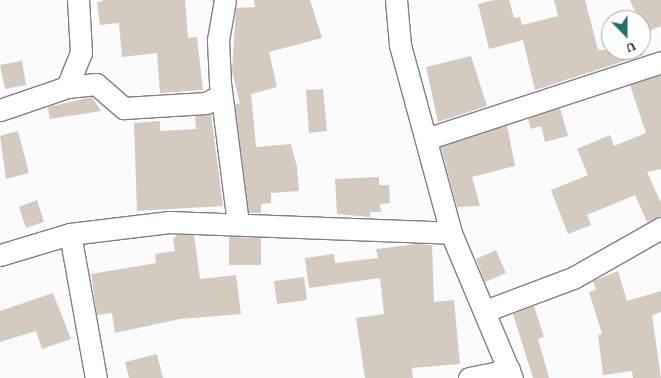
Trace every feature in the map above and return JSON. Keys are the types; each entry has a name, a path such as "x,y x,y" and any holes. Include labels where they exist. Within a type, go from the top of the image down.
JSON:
{"street":[{"path":"67,88 81,53 78,0"},
{"path":"225,0 218,40 221,95 238,223"},
{"path":"396,0 400,45 451,233 511,374 469,378"},
{"path":"426,139 661,62"},
{"path":"0,110 67,88 96,84 124,108 206,103 221,95"},
{"path":"0,255 70,234 168,222 238,223 451,233"},
{"path":"485,311 573,278 661,228"},
{"path":"70,234 96,378"}],"building":[{"path":"104,0 185,0 188,38 197,37 203,90 160,93 157,53 122,57 119,23 100,25 97,3"},
{"path":"254,0 310,0 322,38 269,52 277,87 251,94 256,147 291,144 297,167 299,191 271,193 271,203 261,204 261,213 249,213 235,104 240,104 232,71 236,8 255,7"},
{"path":"494,0 509,0 514,18 520,17 522,25 558,16 554,0 585,0 598,50 601,50 601,60 628,60 535,90 523,40 489,49 478,4"},
{"path":"630,0 661,0 661,26 651,30 651,10 634,10"},
{"path":"471,56 487,106 438,122 426,67"},
{"path":"22,61 26,85 5,89 0,65"},
{"path":"661,75 661,169 647,172 661,203 661,216 647,222 635,195 587,215 591,225 568,234 551,190 588,175 577,149 610,135 614,146 646,133 630,85"},
{"path":"323,89 327,131 309,133 306,90"},
{"path":"92,97 101,111 50,119 48,107"},
{"path":"560,108 568,136 545,142 541,126 531,129 528,119"},
{"path":"211,114 223,206 137,211 134,123 160,121 160,131 196,129 195,116"},
{"path":"507,125 515,166 472,177 480,206 457,207 441,147"},
{"path":"18,131 29,173 6,179 0,136"},
{"path":"379,177 379,185 389,185 390,203 380,204 381,212 370,212 370,217 337,214 335,179"},
{"path":"37,200 44,222 26,228 19,207"},
{"path":"177,235 194,235 200,279 236,275 241,314 180,319 115,333 112,313 97,315 91,274 156,263 155,254 175,251 173,239"},
{"path":"229,237 261,238 261,265 229,265"},
{"path":"417,244 432,245 434,302 454,300 460,364 412,368 413,378 365,378 356,318 384,314 380,278 309,288 305,258 334,254 335,263 378,258 376,249"},
{"path":"496,250 506,273 485,282 476,259"},
{"path":"618,271 627,301 661,291 661,312 652,315 661,378 633,378 632,371 603,375 598,335 602,334 589,292 596,290 593,281"},
{"path":"304,277 307,300 277,304 274,281"},
{"path":"53,293 71,339 42,349 36,331 0,342 0,311"},
{"path":"534,306 544,337 538,339 549,378 533,378 513,314"},
{"path":"157,354 163,378 129,378 125,362"}]}
